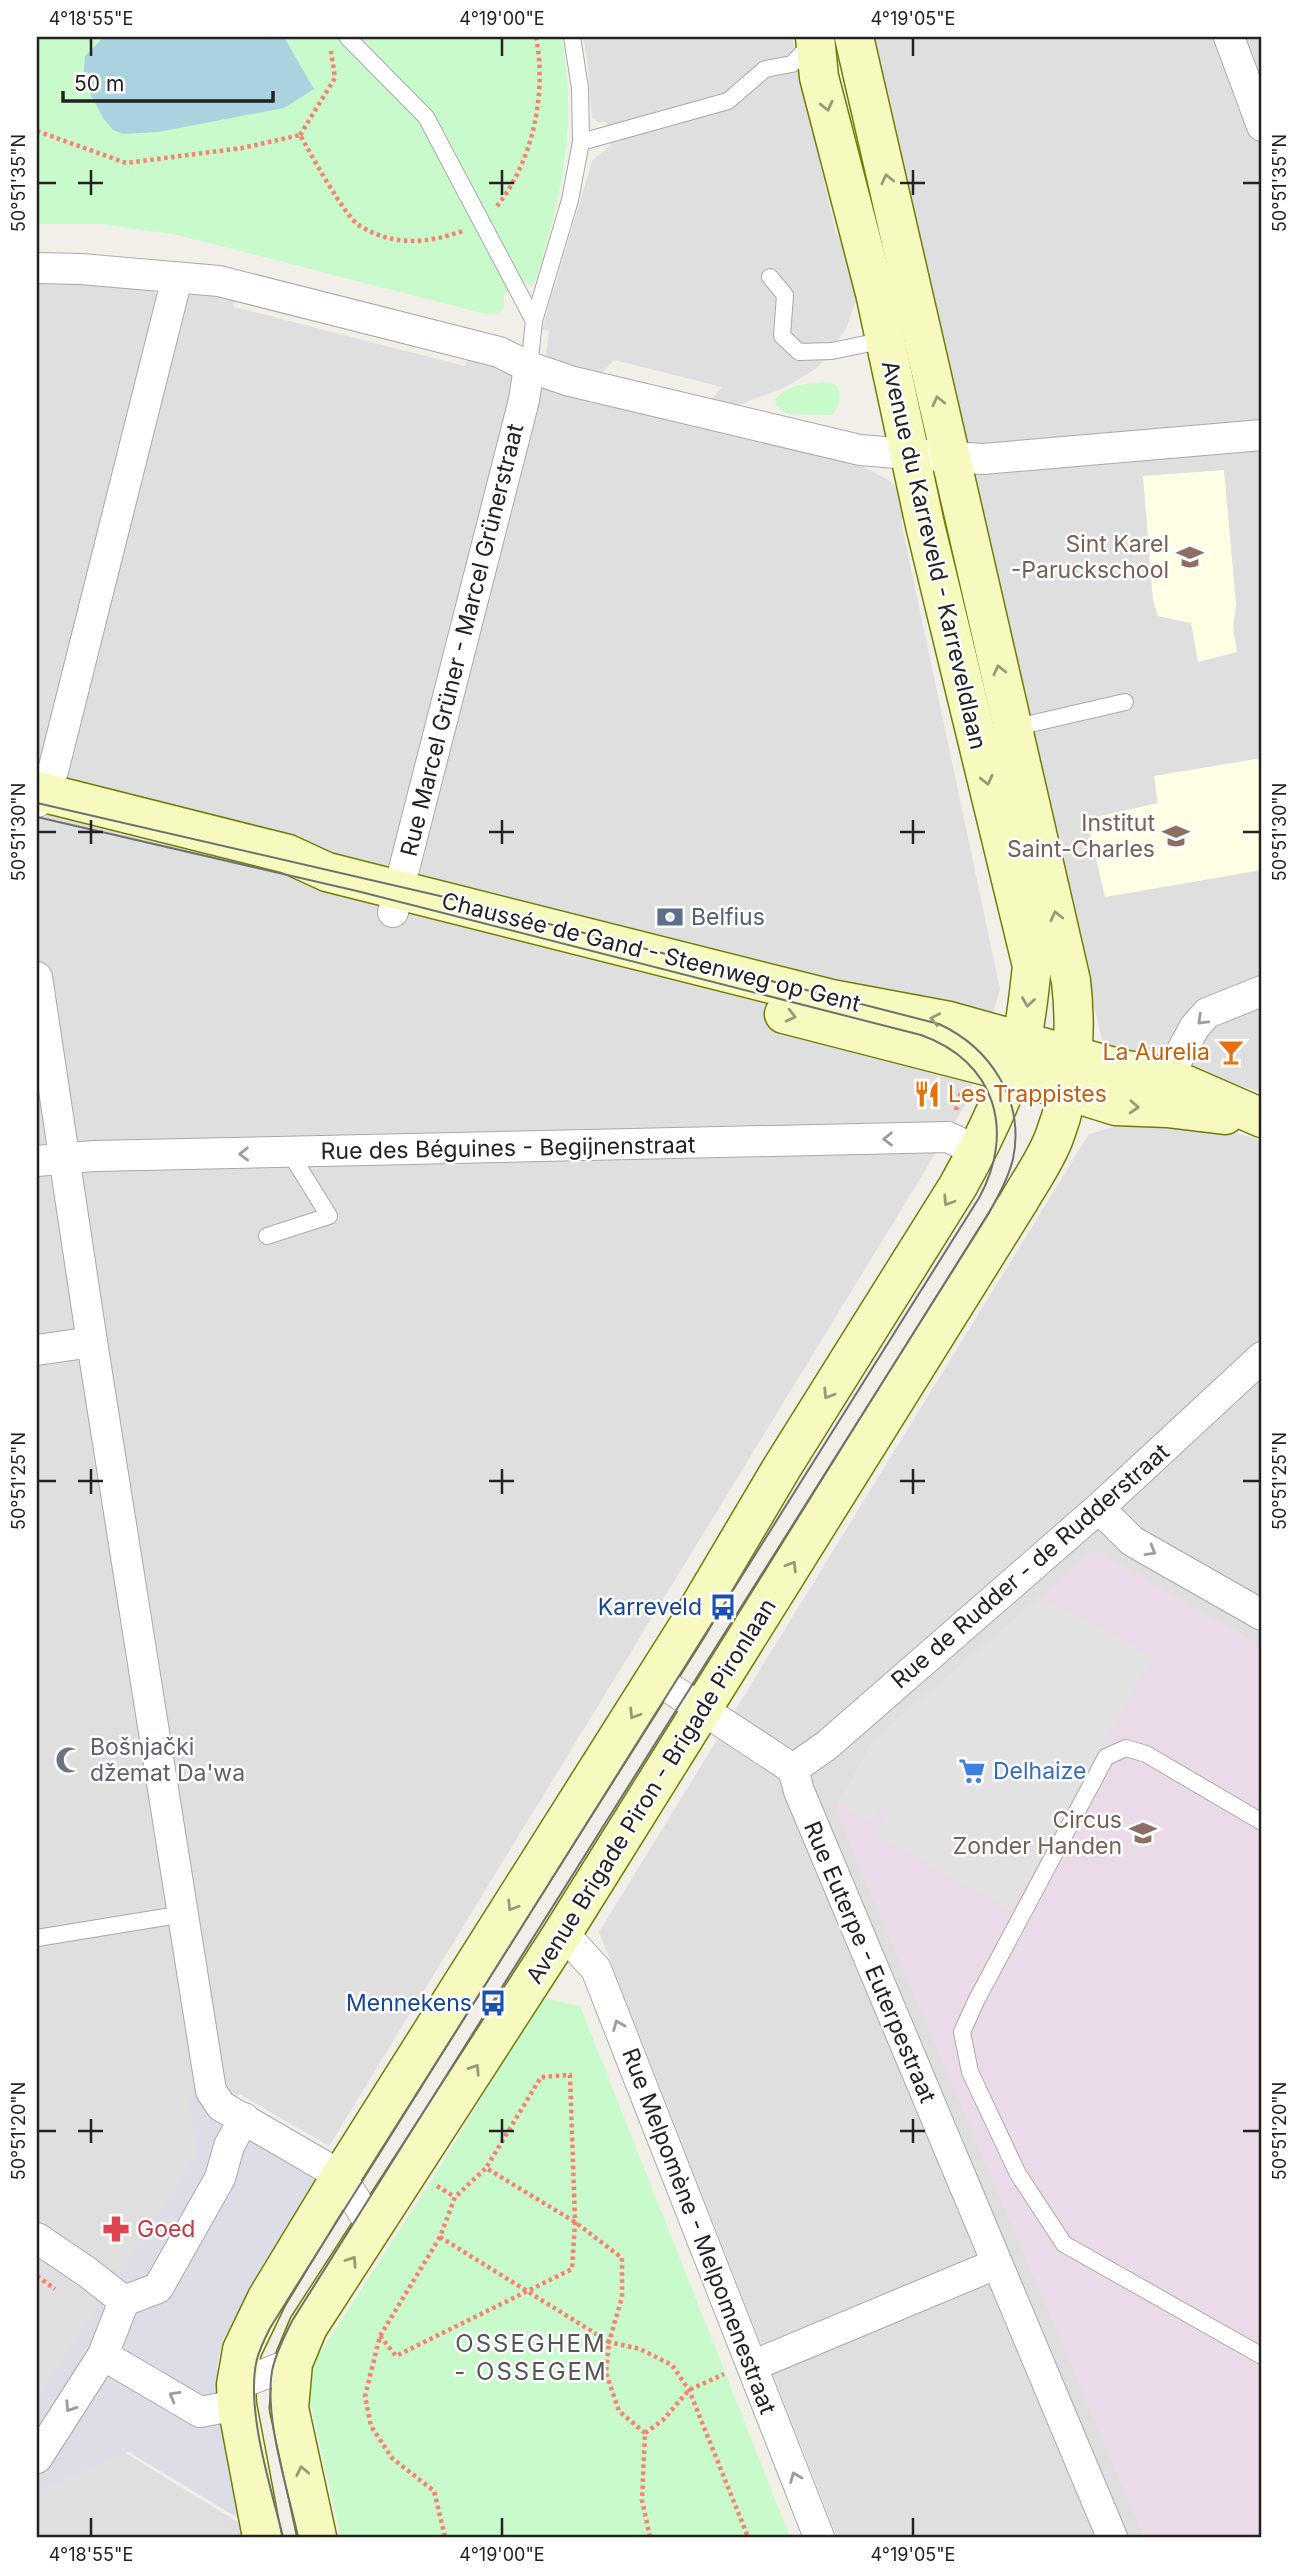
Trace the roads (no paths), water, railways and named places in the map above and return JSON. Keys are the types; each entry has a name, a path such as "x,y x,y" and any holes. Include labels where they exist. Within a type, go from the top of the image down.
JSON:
{"street":[{"name":"Avenue du Karreveld - Karreveldlaan","path":"854,37 1071,981 1074,1007 1070,1073"},
{"path":"1229,37 1262,126"},
{"name":"Avenue du Karreveld - Karreveldlaan","path":"818,38 819,76 885,340 909,454 1031,966 1028,1005 1015,1057"},
{"path":"37,268 81,269 233,284 499,352 529,367 570,381 860,450 983,459 1262,435"},
{"path":"38,800 53,771 177,278"},
{"name":"Rue Marcel Grüner - Marcel Grünerstraat","path":"396,901 520,413 529,367"},
{"name":"Chaussée de Gand - Steenweg op Gent","path":"38,800 288,854 396,901 831,999 949,1021 1015,1057 1070,1073 1116,1106 1167,1108 1262,1119"},
{"path":"37,977 51,1160 92,1342 211,2091 221,2106 341,2176 373,2229"},
{"path":"1168,1077 1194,1028 1207,1013 1262,991"},
{"path":"262,2537 237,2395 242,2350 267,2298 341,2176 656,1679 781,1469 977,1151 1015,1057"},
{"name":"Chaussée de Gand - Steenweg op Gent","path":"1070,1073 1121,1069 1168,1077 1262,1119"},
{"name":"Avenue Brigade Piron - Brigade Pironlaan","path":"317,2537 289,2408 293,2362 308,2328 560,1937 1019,1201 1055,1138 1070,1073"},
{"name":"Rue des Béguines - Begijnenstraat","path":"51,1160 948,1138 977,1151"},
{"path":"37,1350 92,1342"},
{"name":"Rue de Rudder - de Rudderstraat","path":"793,1769 826,1746 1099,1508 1262,1357"},
{"path":"1099,1508 1132,1541 1262,1615"},
{"path":"656,1679 793,1769"},
{"name":"Rue Euterpe - Euterpestraat","path":"793,1769 799,1791 1112,2537"},
{"name":"Rue Melpomène - Melpomenestraat","path":"560,1937 574,1945 596,1969 741,2369 819,2537"},
{"path":"37,2458 103,2355 124,2301 158,2288 220,2178 229,2146 244,2118"},
{"path":"37,2238 88,2272 124,2301"},
{"path":"741,2369 996,2264"},
{"path":"103,2355 200,2412 237,2395 293,2362"}],"lane":[{"path":"347,37 426,117 534,321"},
{"path":"529,367 534,321 569,200 581,142 580,88 572,37"},
{"path":"581,142 728,101 765,69 792,64 818,38"},
{"path":"770,277 785,295 782,336 799,352 845,349 885,340"},
{"path":"1013,728 1125,702"},
{"path":"267,1236 329,1216 290,1153"},
{"path":"1262,1822 1146,1754 1126,1748 1106,1758 962,2032 970,2072 1018,2174 1064,2244 1262,2356"},
{"path":"37,1938 184,1914"}],"water":[{"path":"104,37 284,37 314,89 284,108 158,132 123,134 113,130 103,118 83,80 85,56"}],"tram line":[{"path":"37,803 440,896 939,1024 958,1034 988,1062 1009,1097 1014,1117 1013,1159 1006,1180 989,1213 292,2321 276,2358 270,2390 274,2432 298,2537"},
{"path":"37,817 357,891 921,1035 946,1047 966,1062 982,1080 992,1101 996,1124 996,1148 990,1173 979,1198 270,2328 257,2359 254,2401 266,2472 283,2537"}],"place":[{"name":"Sint Karel -Paruckschool","path":"1190,557"},
{"name":"Institut Saint-Charles","path":"1176,836"},
{"name":"Belfius","path":"670,917"},
{"name":"La Aurelia","path":"1231,1052"},
{"name":"Les Trappistes","path":"927,1094"},
{"name":"Karreveld","path":"723,1607"},
{"name":"Bošnjački džemat Da'wa","path":"69,1760"},
{"name":"Delhaize","path":"972,1771"},
{"name":"Circus Zonder Handen","path":"1143,1833"},
{"name":"Mennekens","path":"493,2003"},
{"name":"Goed","path":"116,2229"}],"district":[{"name":"OSSEGHEM - OSSEGEM","path":"531,2357"}]}
